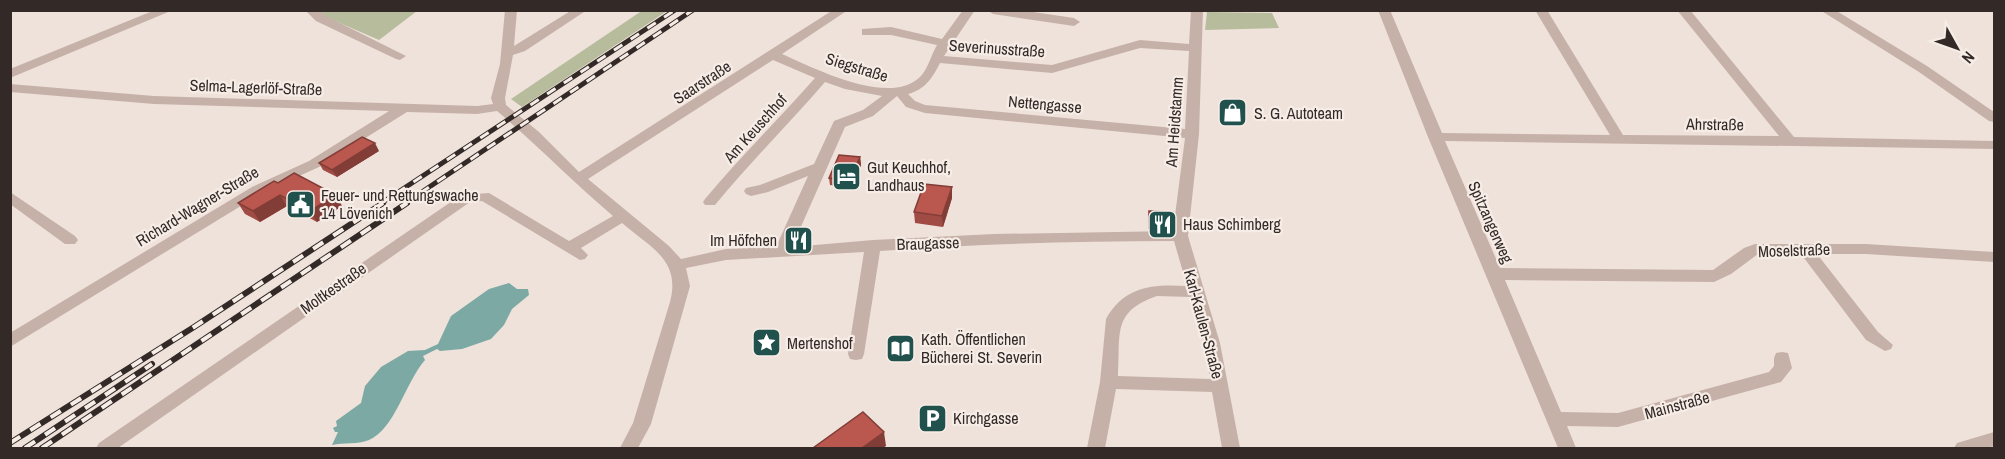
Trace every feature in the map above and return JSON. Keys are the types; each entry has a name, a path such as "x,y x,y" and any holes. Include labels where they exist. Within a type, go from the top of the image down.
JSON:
{"street":[{"path":"10,74 167,10"},
{"path":"310,10 320,18 400,56"},
{"path":"511,10 507,64 498,98 500,107 534,135 578,179 664,250 678,265 682,286 678,302 642,424 629,448"},
{"path":"507,53 521,48 580,10"},
{"name":"Saarstraße","path":"578,179 842,10"},
{"name":"Siegstraße","path":"773,56 871,92 896,93 924,80 945,43 969,10"},
{"path":"993,10 1074,22"},
{"name":"Am Heidstamm","path":"1180,236 1192,134 1197,10"},
{"name":"Spitzangerweg","path":"1384,10 1435,137 1567,448"},
{"path":"1541,10 1619,139"},
{"path":"1683,10 1791,142"},
{"path":"1826,10 1923,69 1995,118"},
{"path":"867,32 891,31 945,43"},
{"name":"Severinusstraße","path":"936,59 1052,69 1140,45 1196,48"},
{"name":"Am Keuschhof","path":"710,202 742,163 772,135 824,75"},
{"name":"Selma-Lagerlöf-Straße","path":"10,88 154,100 477,110 500,107"},
{"path":"781,253 841,121 868,113 896,93"},
{"name":"Nettengasse","path":"896,93 914,107 925,109 1192,134"},
{"path":"1974,104 1995,101"},
{"name":"Richard-Wagner-Straße","path":"10,341 257,189 314,164 404,108"},
{"name":"Ahrstraße","path":"1435,137 1995,145"},
{"path":"751,190 763,189 819,167"},
{"name":"Moltkestraße","path":"105,448 466,198 484,196 575,251 622,217"},
{"path":"10,197 70,240"},
{"name":"Braugasse","path":"678,265 717,255 781,253 873,245 1115,236 1180,236"},
{"name":"Karl-Kaulen-Straße","path":"1180,236 1212,343 1232,448"},
{"path":"856,354 873,245"},
{"path":"1804,248 1872,336 1885,345"},
{"name":"Moselstraße","path":"1495,274 1714,276 1727,272 1744,254 1755,249 1866,249 1995,256"},
{"path":"1096,448 1109,382 1114,319 1123,306 1156,290 1196,292"},
{"name":"Mainstraße","path":"1554,418 1618,420 1643,414 1775,377 1783,368 1782,358"},
{"path":"1109,382 1221,386"},
{"path":"1963,448 1995,439"}],"green space":[{"path":"643,10 667,11 522,107 511,99"},
{"path":"319,11 417,11 379,40 326,17"},
{"path":"1207,12 1272,13 1279,28 1205,30"}],"water":[{"path":"509,283 517,289 528,289 529,295 512,309 504,325 491,339 462,349 440,351 437,349 423,356 425,360 393,416 378,434 364,442 332,445 338,432 335,432 333,428 337,426 336,421 361,403 365,386 381,367 408,351 425,350 438,344 451,316 489,289"}],"building":[{"path":"362,137 375,143 332,170 319,163"},
{"path":"839,155 860,157 850,180 829,178"},
{"path":"294,173 336,195 310,211 280,195 253,211 238,203 274,181 278,183"},
{"path":"924,184 952,187 942,216 914,212"},
{"path":"1149,211 1173,212 1172,221 1149,222"},
{"path":"863,412 884,432 862,448 813,448"}],"railway":[{"path":"380,204 675,10"},
{"path":"404,204 693,10"},
{"path":"10,443 194,327 383,203"},
{"path":"42,448 407,203"},
{"path":"25,448 152,364"}],"place":[{"name":"S. G. Autoteam","path":"1233,113"},
{"name":"Gut Keuchhof, Landhaus","path":"846,176"},
{"name":"Feuer- und Rettungswache 14 Lövenich","path":"300,204"},
{"name":"Haus Schimberg","path":"1162,224"},
{"name":"Im Höfchen","path":"798,240"},
{"name":"Mertenshof","path":"766,343"},
{"name":"Kath. Öffentlichen Bücherei St. Severin","path":"900,348"},
{"name":"Kirchgasse","path":"932,418"}]}
